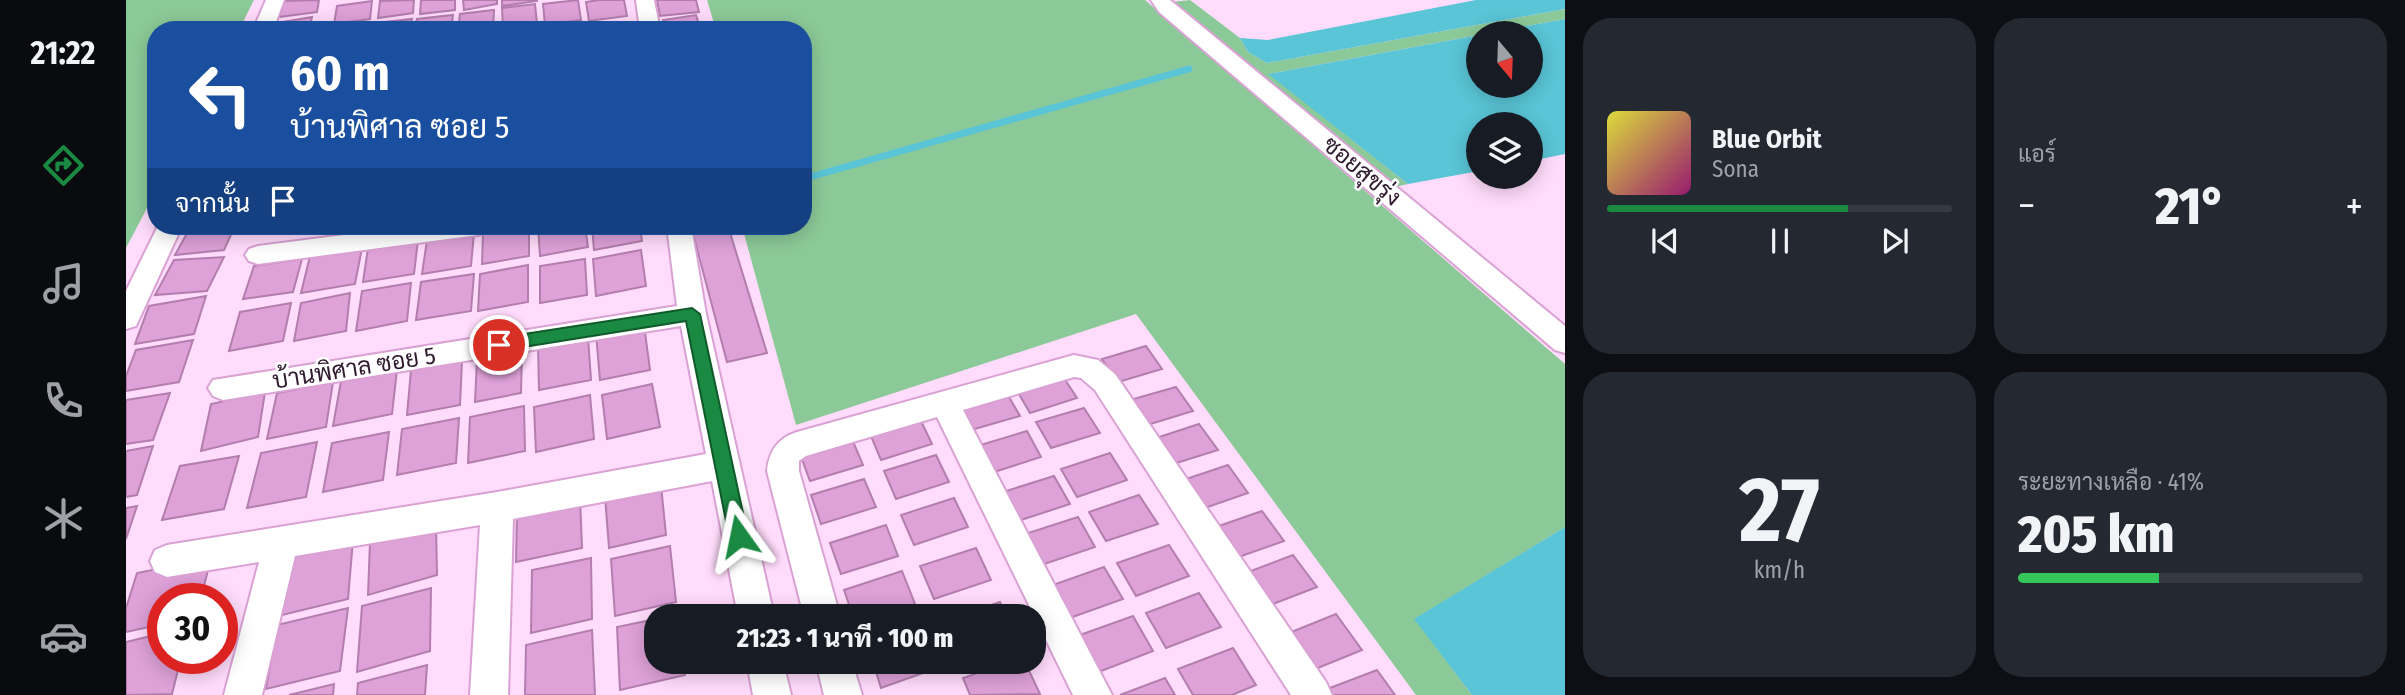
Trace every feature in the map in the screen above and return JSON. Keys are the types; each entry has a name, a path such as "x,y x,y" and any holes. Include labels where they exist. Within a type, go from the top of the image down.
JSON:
{"street":[{"path":"267,21 275,0"},
{"path":"645,0 648,21"},
{"name":"ซอยสุขรุ่ง","path":"1160,0 1166,8 1565,342"},
{"path":"126,319 166,235"},
{"path":"258,255 410,235"},
{"path":"680,235 692,314 753,604"},
{"name":"บ้านพิศาล ซอย 5","path":"223,388 692,314"},
{"path":"819,604 783,471 783,461 788,452 797,445 944,402 1074,366 1088,368 1098,375 1313,695"},
{"path":"944,402 1093,695"},
{"path":"166,561 497,507 724,465"},
{"path":"489,695 497,507"},
{"path":"243,695 281,543"},
{"path":"768,674 772,695"},
{"path":"837,674 843,695"}],"green space":[{"path":"126,0 254,0 244,21 147,21 147,208 126,248"},
{"path":"707,0 1145,0 1565,364 1565,527 1415,619 1472,695 1416,695 1136,314 796,425 744,235 812,235 812,21 713,21"},
{"path":"1190,0 1240,38 1248,52 1267,63 1466,27 1466,37 1269,74 1408,184 1395,187 1172,2"},
{"path":"1565,9 1565,19 1544,23 1499,21"}],"water":[{"path":"1476,0 1565,0 1565,9 1499,21 1466,21 1466,27 1267,63 1248,52 1240,38 1268,40"},
{"path":"1565,19 1565,154 1543,159 1543,112 1466,112 1466,173 1408,184 1268,74 1466,37 1466,98 1544,98 1544,23"},
{"path":"1565,527 1565,695 1472,695 1414,619"}],"building":[{"path":"319,0 317,12 279,17 284,1"},
{"path":"414,0 413,13 378,18 380,1"},
{"path":"421,0 455,0 455,10 420,14"},
{"path":"463,0 497,0 497,4 464,10"},
{"path":"502,0 537,0 537,1 502,6"},
{"path":"578,0 581,20 545,21 543,4"},
{"path":"624,0 627,16 589,21 586,2"},
{"path":"657,0 696,0 699,12 660,16"},
{"path":"372,1 370,19 334,21 337,6"},
{"path":"535,4 537,21 503,21 502,8"},
{"path":"494,10 493,21 459,21 460,14"},
{"path":"453,15 452,21 417,19"},
{"path":"696,15 698,21 663,21"},
{"path":"312,17 311,21 289,21"},
{"path":"186,235 231,235 224,250 175,255"},
{"path":"474,235 471,266 422,274 427,240"},
{"path":"483,235 529,235 529,256 482,264"},
{"path":"539,235 586,235 588,247 540,256"},
{"path":"593,235 641,235 642,241 594,250"},
{"path":"693,235 731,235 767,353 727,362"},
{"path":"418,240 414,274 363,282 368,248"},
{"path":"362,248 355,284 301,293 310,256"},
{"path":"641,250 646,286 596,296 593,259"},
{"path":"224,257 207,291 155,295 174,260"},
{"path":"302,259 293,292 243,299 254,266"},
{"path":"585,259 587,295 540,303 540,266"},
{"path":"528,265 528,302 478,311 480,274"},
{"path":"474,274 471,311 416,320 421,282"},
{"path":"411,283 407,321 356,331 362,291"},
{"path":"350,293 346,331 294,341 301,303"},
{"path":"206,296 194,334 135,344 149,306"},
{"path":"291,303 283,341 229,351 240,312"},
{"path":"644,325 650,370 600,380 596,334"},
{"path":"588,337 591,380 539,390 538,347"},
{"path":"193,340 179,382 126,391 126,376 136,350"},
{"path":"1146,346 1162,369 1118,382 1102,359"},
{"path":"522,352 521,393 475,402 477,359"},
{"path":"462,361 460,405 407,415 411,370"},
{"path":"397,370 392,414 333,426 341,381"},
{"path":"1062,375 1077,398 1030,413 1016,389"},
{"path":"333,382 326,427 267,439 277,393"},
{"path":"652,384 660,427 607,439 602,395"},
{"path":"1176,387 1193,411 1147,425 1130,400"},
{"path":"265,392 258,437 201,451 211,404"},
{"path":"1006,392 1020,416 971,430 958,406"},
{"path":"170,393 153,440 126,444 126,400"},
{"path":"590,395 594,439 536,452 534,407"},
{"path":"524,406 525,451 468,463 470,417"},
{"path":"1084,408 1100,433 1051,448 1036,422"},
{"path":"459,418 456,463 397,475 402,429"},
{"path":"920,419 932,444 881,460 870,434"},
{"path":"1199,424 1218,450 1170,465 1153,439"},
{"path":"1027,431 1041,457 991,473 977,446"},
{"path":"389,432 383,480 323,492 332,443"},
{"path":"852,439 863,465 810,481 800,454"},
{"path":"317,442 306,497 247,508 261,453"},
{"path":"153,446 137,495 126,497 126,451"},
{"path":"1110,453 1127,480 1077,497 1061,469"},
{"path":"936,455 949,482 896,499 884,471"},
{"path":"239,456 224,509 162,520 180,466"},
{"path":"1228,465 1248,493 1199,510 1180,481"},
{"path":"1054,476 1070,504 1018,521 1003,492"},
{"path":"864,479 876,507 821,524 811,495"},
{"path":"661,485 666,535 609,548 605,496"},
{"path":"1139,495 1158,524 1106,541 1089,512"},
{"path":"580,497 582,548 516,562 517,510"},
{"path":"954,498 968,527 914,545 901,515"},
{"path":"137,506 126,539 126,508"},
{"path":"1262,511 1284,541 1233,559 1213,528"},
{"path":"1078,517 1095,547 1041,565 1025,534"},
{"path":"436,524 437,575 368,595 370,542"},
{"path":"886,525 898,556 841,574 830,543"},
{"path":"353,540 348,599 274,617 283,557"},
{"path":"1169,545 1189,576 1136,596 1117,563"},
{"path":"670,546 676,602 644,604 644,609 615,616 611,559"},
{"path":"976,548 991,580 934,599 920,566"},
{"path":"1293,555 1317,587 1265,607 1243,574"},
{"path":"211,558 205,583 147,583 147,627 126,632 126,608 137,573"},
{"path":"591,558 592,619 531,633 532,570"},
{"path":"1104,567 1123,599 1067,619 1050,586"},
{"path":"902,571 915,604 849,604 844,590"},
{"path":"431,588 430,651 357,672 362,606"},
{"path":"1199,593 1221,627 1166,648 1146,613"},
{"path":"348,608 340,671 266,689 277,625"},
{"path":"1336,614 1362,650 1308,672 1284,635"},
{"path":"1133,616 1153,651 1096,673 1077,636"},
{"path":"644,621 644,674 685,675 620,690 617,627"},
{"path":"592,630 595,695 525,695 526,645"},
{"path":"147,637 147,674 177,674 172,694 126,695 126,642"},
{"path":"1233,648 1256,685 1232,695 1193,695 1178,669"},
{"path":"427,665 425,695 357,695 358,683"},
{"path":"1377,670 1395,695 1325,695 1322,691"},
{"path":"877,674 920,674 881,688"},
{"path":"974,674 1031,674 1040,694 970,695 963,678"},
{"path":"1165,678 1175,695 1120,695"},
{"path":"334,684 333,695 289,695"}],"waterway":[{"path":"812,176 1189,69"}],"route":[{"path":"499,345 692,314 739,536"}]}
